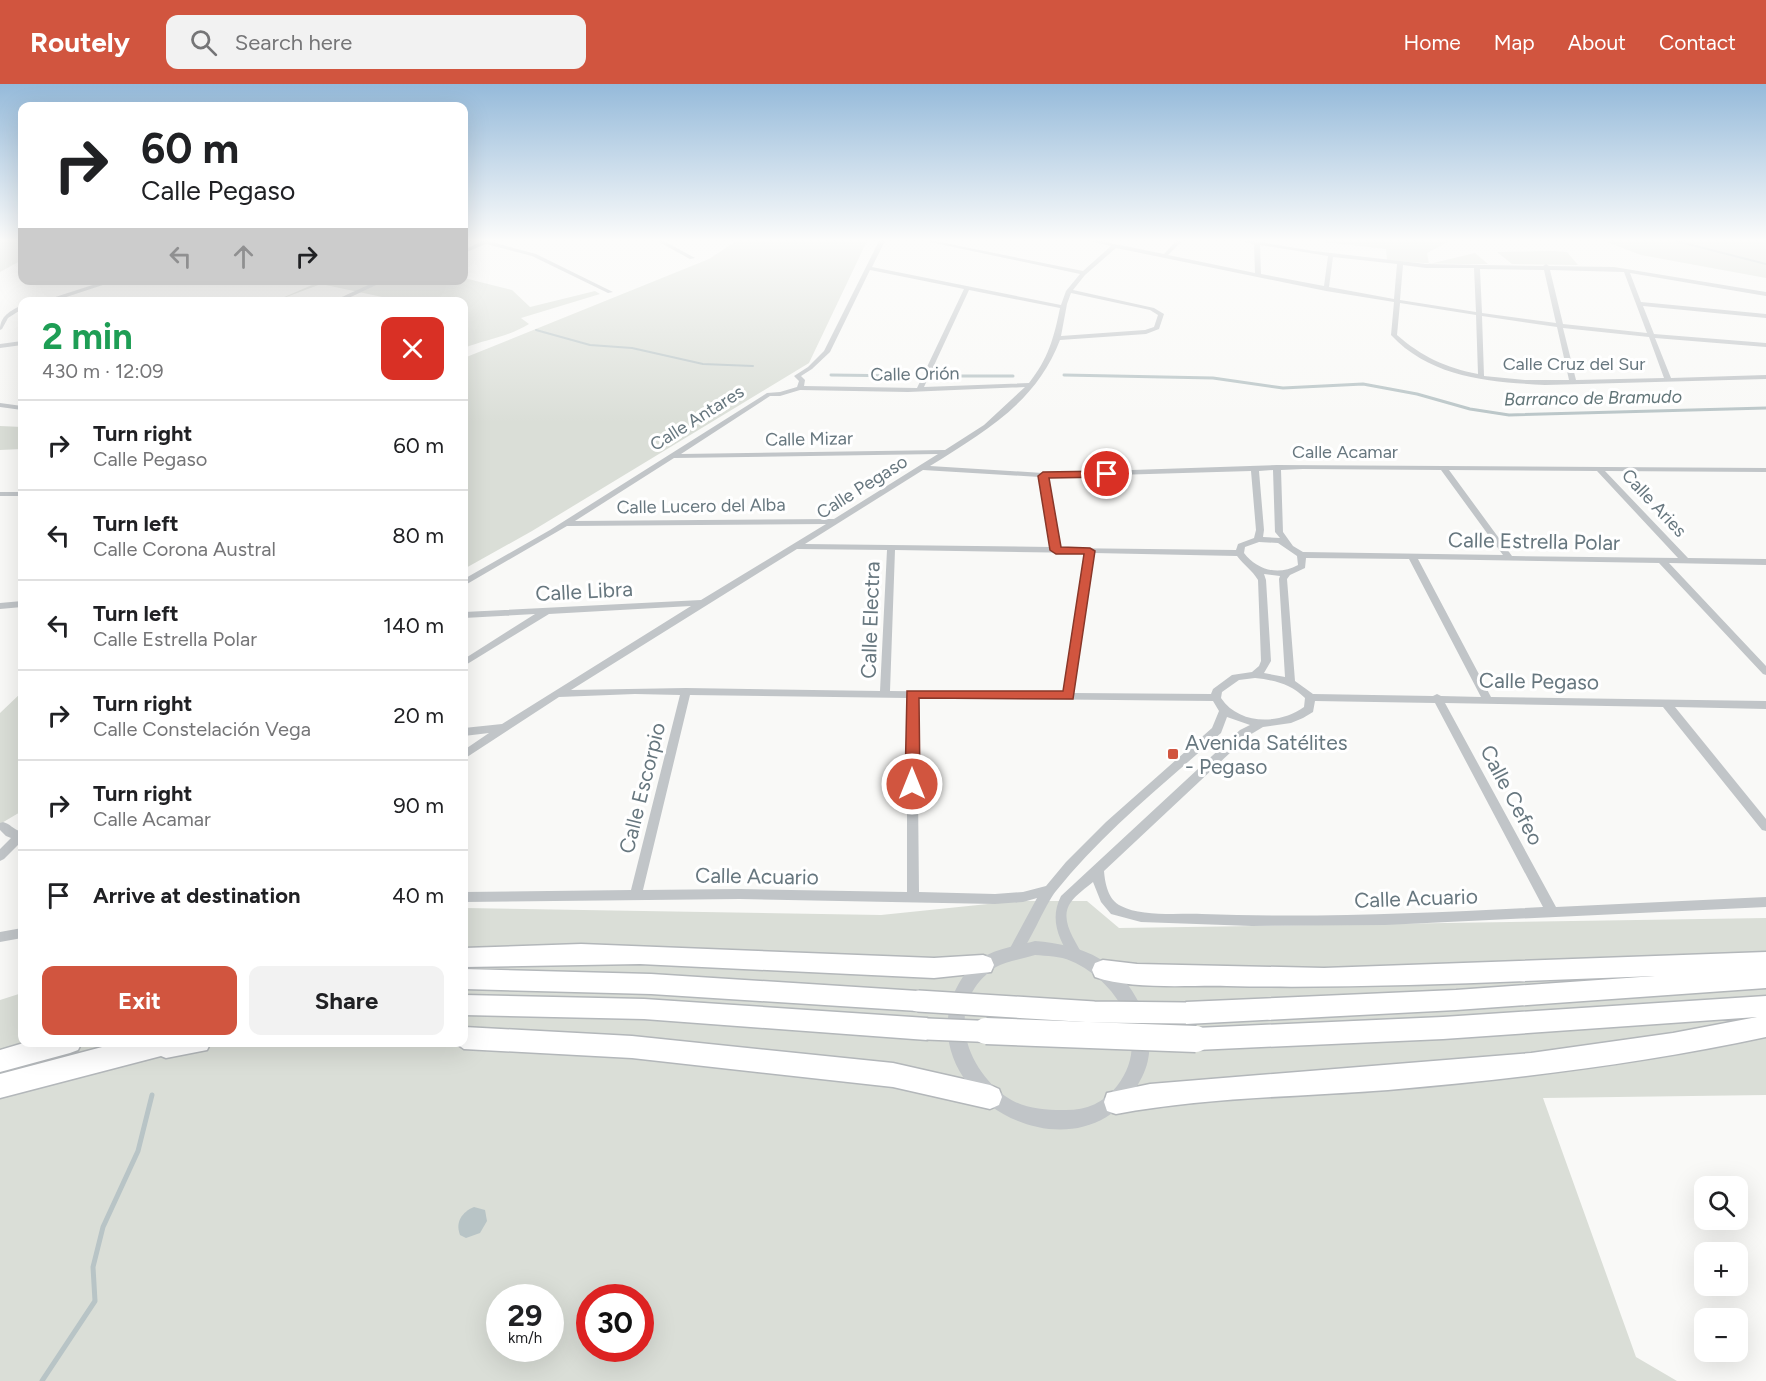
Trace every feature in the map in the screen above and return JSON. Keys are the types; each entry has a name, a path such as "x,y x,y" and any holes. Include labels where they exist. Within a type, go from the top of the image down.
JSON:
{"highway":[{"path":"468,958 594,953 934,968 983,965"},
{"path":"1103,970 1137,974 1324,978 1766,962"},
{"path":"468,979 651,984 1094,1012 1186,1013 1455,1000 1766,978"},
{"path":"468,1005 644,1009 927,1029 1196,1040 1443,1028 1766,1006"},
{"path":"1116,1102 1206,1089 1387,1078 1520,1066 1713,1038 1766,1026"},
{"path":"468,1038 632,1047 893,1075 990,1097"},
{"path":"1,1061 34,1047"},
{"path":"1,1061 52,1047"},
{"path":"0,1086 153,1047"},
{"path":"120,1054 166,1047"}],"street":[{"path":"800,388 802,380 797,376 810,368 827,352 852,302"},
{"path":"920,389 961,302"},
{"path":"1036,302 1062,307"},
{"name":"Calle Pegaso","path":"468,732 504,727 925,468 1014,405 1048,360 1057,338 1064,302"},
{"path":"1057,338 1146,332 1157,328 1161,314 1152,309 1118,302"},
{"path":"1399,302 1479,315 1654,337 1766,345"},
{"name":"Calle Cruz del Sur","path":"1399,302 1394,335 1403,344 1438,365 1481,378 1516,382 1574,382 1766,377"},
{"path":"1478,302 1481,378"},
{"path":"1554,302 1574,382"},
{"path":"1668,379 1640,304 1766,316"},
{"path":"0,328 6,316 18,309"},
{"path":"0,346 18,344"},
{"name":"Calle Orión","path":"800,388 920,389 1031,385"},
{"name":"Calle Antares","path":"468,580 564,525 769,394 780,394 800,388"},
{"path":"0,405 18,407"},
{"name":"Calle Mizar","path":"671,456 948,452"},
{"path":"1277,467 1279,532 1301,555 1302,566 1286,574 1283,579 1290,681"},
{"name":"Calle Acamar","path":"925,468 1043,476 1277,467 1766,470"},
{"path":"1443,467 1509,558"},
{"path":"1255,468 1260,530 1258,539"},
{"name":"Calle Aries","path":"1598,468 1686,561"},
{"path":"1753,470 1766,480"},
{"path":"1043,476 1056,550"},
{"path":"0,494 18,494"},
{"name":"Calle Lucero del Alba","path":"564,525 838,521"},
{"path":"1286,574 1257,570 1244,561 1240,554 1241,546 1258,539 1289,545"},
{"path":"797,546 1240,554"},
{"name":"Calle Electra","path":"885,694 891,548"},
{"path":"1069,696 1090,551"},
{"name":"Calle Estrella Polar","path":"1301,555 1766,562"},
{"path":"1412,557 1487,698"},
{"path":"1662,561 1766,672"},
{"path":"1255,675 1263,668 1266,661 1262,580 1257,570"},
{"name":"Calle Libra","path":"468,615 706,602"},
{"path":"0,606 18,604"},
{"path":"468,660 546,611"},
{"path":"1255,675 1290,681 1310,696 1309,709 1302,716 1289,721 1263,722 1239,719 1224,711 1216,698 1217,691 1226,682 1236,677 1255,675"},
{"path":"558,694 686,691 1216,698"},
{"name":"Calle Escorpio","path":"636,895 686,691"},
{"path":"912,694 913,897"},
{"name":"Calle Pegaso","path":"1310,696 1766,705"},
{"name":"Calle Cefeo","path":"1437,697 1552,912"},
{"path":"1665,702 1766,827"},
{"path":"1015,950 1028,933 1050,890 1072,862 1217,730 1224,711"},
{"path":"1077,956 1064,935 1060,919 1062,907 1072,892 1244,733 1263,722"},
{"path":"468,752 504,727"},
{"path":"3,826 10,833 18,835"},
{"path":"0,856 18,839"},
{"name":"Calle Acuario","path":"1098,868 1099,884 1104,898 1115,910 1141,917 1252,921 1362,920 1766,902"},
{"name":"Calle Acuario","path":"468,897 636,895 995,899 1023,897 1050,890"},
{"path":"0,937 18,934"},
{"path":"1015,950 1056,950 1077,956 1103,970 1125,993 1139,1020 1143,1050 1135,1078 1116,1102 1088,1117 1054,1121 1020,1114 990,1097 967,1072 955,1042 954,1012 964,985 983,965 1015,950"}],"shaded area":[{"path":"468,302 524,302 530,307 552,302 575,302 521,318 529,324 513,332 468,347"},
{"path":"604,302 838,302 809,363 532,531 468,567 468,356"},
{"path":"0,426 18,427 18,449 0,450"},
{"path":"18,696 18,813 0,824 0,713"},
{"path":"1017,901 1087,901 1119,928 1766,918 1766,1095 1543,1098 1636,1357 1677,1381 0,1381 0,1000 18,994 18,1047 468,1047 468,908 881,915"},
{"path":"474,1207 485,1210 487,1221 480,1233 466,1238 460,1235 459,1222 466,1212"}],"waterway":[{"name":"Barranco de Bramudo","path":"536,330 590,345 632,348 703,364 753,366"},
{"name":"Barranco de Bramudo","path":"831,375 907,376"},
{"name":"Barranco de Bramudo","path":"1064,375 1213,378 1283,388 1363,384 1417,394 1470,409 1509,415 1766,408"},
{"name":"Barranco de Bramudo","path":"951,376 1013,376"},
{"path":"42,1381 95,1301 93,1267 103,1227 138,1151 152,1095"}],"place":[{"name":"Avenida Satélites - Pegaso","path":"1173,754"}],"route":[{"path":"912,784 912,694 1069,696 1090,551 1056,550 1043,476 1107,474"}]}
